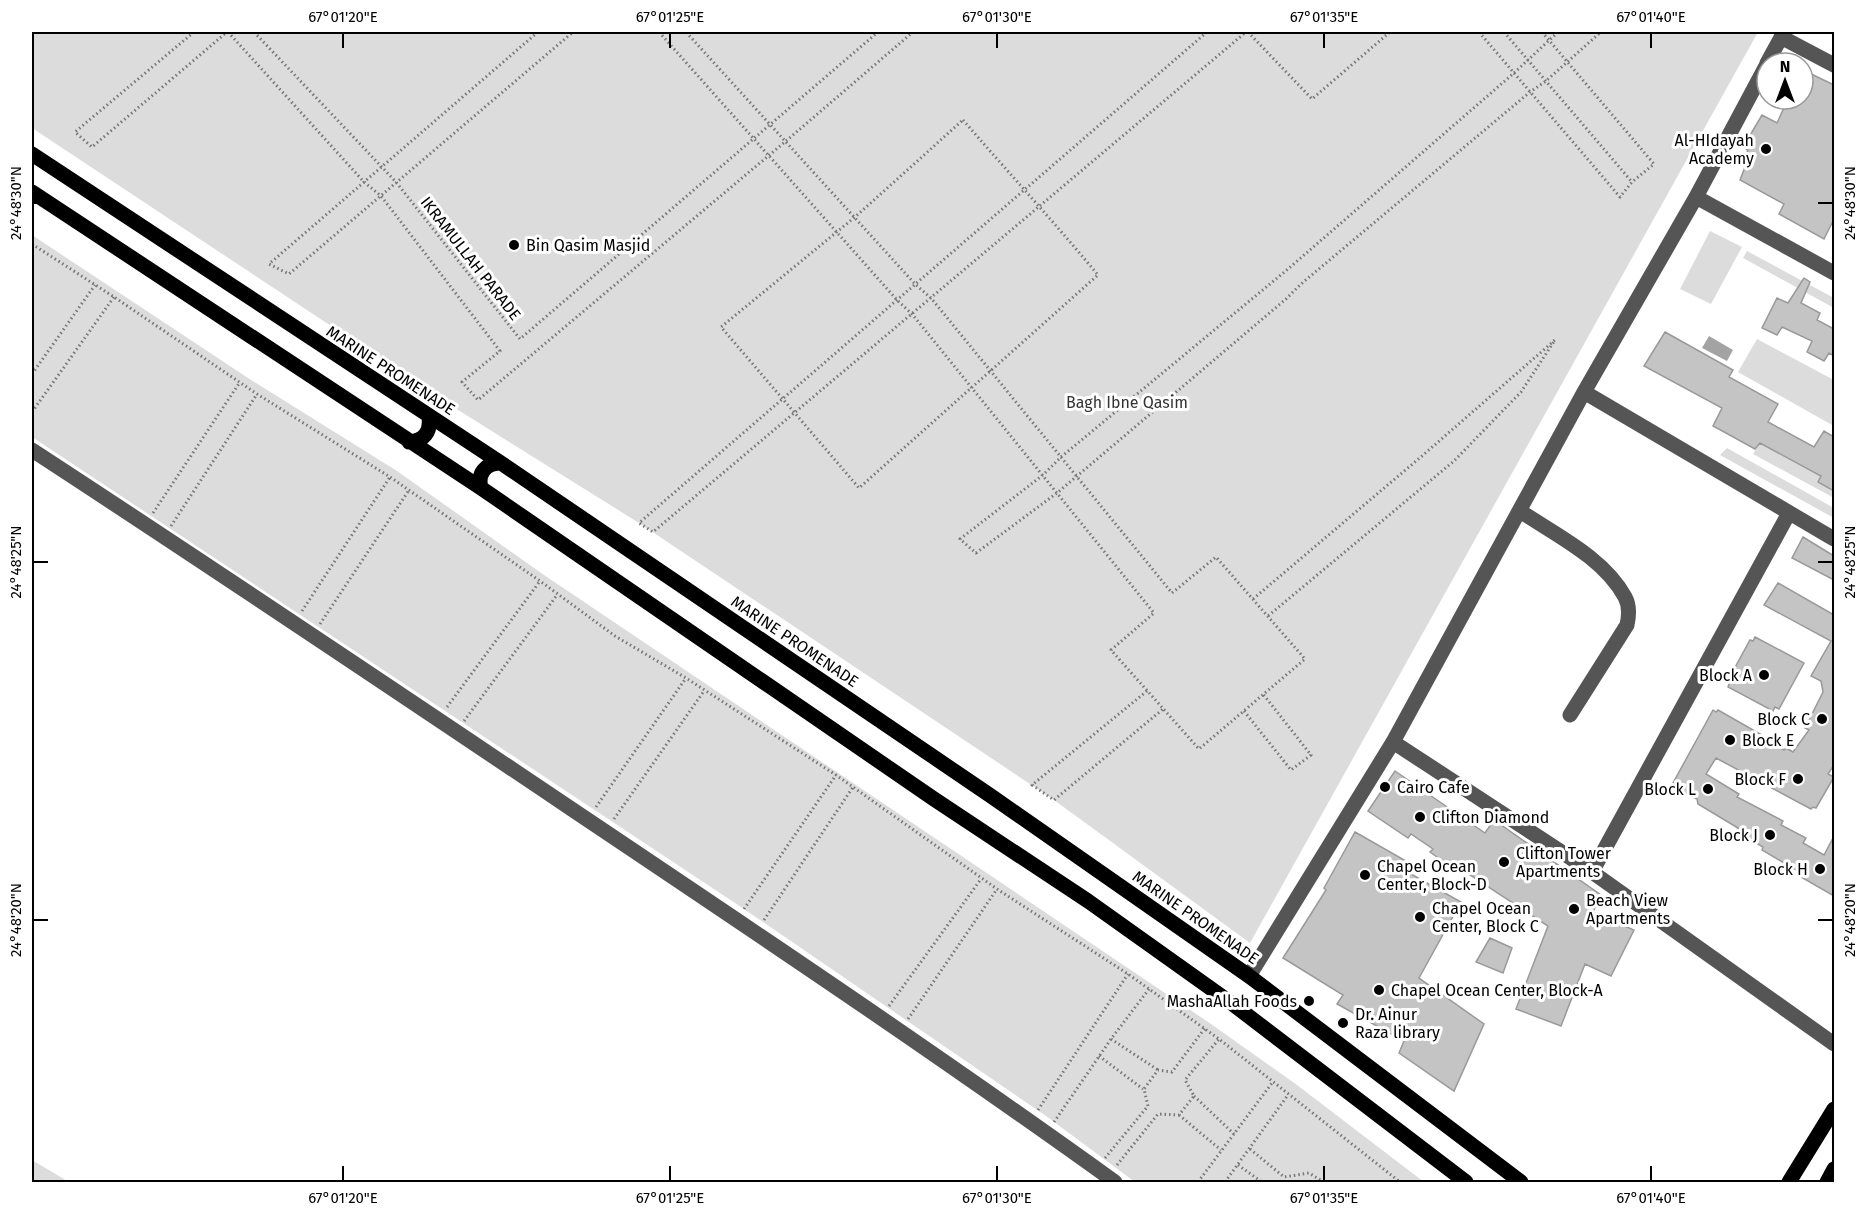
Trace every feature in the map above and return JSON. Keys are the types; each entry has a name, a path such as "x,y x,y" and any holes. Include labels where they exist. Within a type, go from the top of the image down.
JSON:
{"main road":[{"name":"MARINE PROMENADE","path":"32,154 501,463 991,796 1250,976 1521,1182"},
{"path":"32,192 481,488 934,799 1088,900 1234,1005 1466,1182"},
{"path":"409,442 423,438 428,432 429,417"},
{"path":"481,488 479,482 483,470 494,463 501,463"},
{"path":"1790,1182 1834,1109"},
{"path":"1827,1182 1834,1169"}],"street":[{"path":"1774,51 1783,34 1834,65"},
{"path":"1250,976 1393,742 1584,392 1696,197 1755,86"},
{"path":"1696,197 1834,273"},
{"path":"1584,392 1834,539"},
{"path":"32,450 250,592 1115,1175"},
{"path":"1520,511 1590,558 1610,577 1626,598 1629,612 1627,625 1570,715"},
{"path":"1592,872 1789,513"},
{"path":"1393,742 1592,872 1834,1044"}],"path":[{"path":"194,32 75,132 92,147 227,32 364,182 381,196 500,351 462,382 478,400 913,32"},
{"name":"IKRAMULLAH PARADE","path":"254,32 396,183 520,339 878,32"},
{"path":"538,32 269,264 290,274 573,32"},
{"path":"659,32 897,300 912,314 1154,613 1111,650 1199,749 1305,659 1216,557 1172,593 931,298 915,284 686,32"},
{"path":"1207,32 639,524 653,532 1247,32 1312,99 1390,32"},
{"path":"1479,32 1620,197 1632,182 1654,164 1542,32"},
{"path":"1504,32 1632,182"},
{"path":"1558,32 1288,269 1042,475 960,539 976,553 1057,493 1286,299 1310,276 1602,32"},
{"path":"963,120 1024,190 1098,274 859,488 721,327 855,217 963,120"},
{"path":"32,244 257,394 390,477 615,636 686,678 836,775 997,889 1128,974 1205,1028 1400,1182"},
{"path":"32,374 95,285"},
{"path":"32,412 114,297"},
{"path":"1253,599 1555,340 1521,392 1454,460 1268,616"},
{"path":"151,516 240,382"},
{"path":"170,528 257,394"},
{"path":"300,614 390,477"},
{"path":"318,626 409,490"},
{"path":"445,710 540,581"},
{"path":"463,722 557,595"},
{"path":"595,809 686,678"},
{"path":"613,821 704,691"},
{"path":"1147,691 1032,785 1054,800 1163,709"},
{"path":"1244,710 1291,770 1311,754 1263,694"},
{"path":"744,909 836,775"},
{"path":"762,923 853,787"},
{"path":"887,1008 981,879"},
{"path":"907,1021 997,889"},
{"path":"1038,1110 1128,974"},
{"path":"1054,1122 1111,1039 1149,989"},
{"path":"1111,1039 1158,1070 1172,1072 1205,1028"},
{"path":"1219,1039 1185,1080 1194,1096 1234,1134"},
{"path":"1100,1056 1144,1089 1148,1106 1104,1159"},
{"path":"1144,1089 1158,1070"},
{"path":"1198,1182 1272,1083"},
{"path":"1225,1182 1288,1095"},
{"path":"1179,1115 1194,1096"},
{"path":"1115,1175 1158,1114 1179,1115 1222,1151"},
{"path":"1250,1149 1284,1177 1309,1173 1324,1182"},
{"path":"1238,1165 1262,1182"}],"green space":[{"name":"Bagh Ibne Qasim","path":"32,32 1758,32 1250,943 1054,800 639,523 455,408 32,128"},
{"path":"1710,231 1742,247 1711,304 1680,289"},
{"path":"32,235 245,376 397,471 544,575 1211,1024 1297,1085 1424,1182 1135,1182 1046,1116 744,909 32,437"},
{"path":"1747,251 1834,298 1834,308 1743,258"},
{"path":"1757,339 1834,380 1834,425 1738,372"},
{"path":"1760,443 1821,476 1818,482 1834,491 1834,498 1753,454"},
{"path":"1727,448 1834,508 1834,518 1720,455"},
{"path":"32,1160 69,1182 32,1182"}],"shaded area":[{"path":"1709,336 1733,350 1727,361 1702,348"}],"building":[{"path":"1815,76 1834,85 1834,219 1824,239 1779,214 1784,204 1740,180 1745,167 1741,165 1748,150 1743,147 1762,115 1777,123 1782,111 1815,111"},
{"path":"1804,278 1810,282 1801,303 1820,313 1817,320 1834,329 1834,356 1829,353 1824,361 1807,352 1812,341 1782,327 1777,335 1762,328 1777,298 1788,303"},
{"path":"1665,332 1733,370 1729,377 1778,404 1768,422 1814,447 1824,431 1834,437 1834,491 1818,482 1821,476 1760,443 1755,449 1713,426 1722,408 1644,366"},
{"path":"1803,537 1834,556 1834,580 1792,558"},
{"path":"1778,583 1834,615 1834,765 1828,774 1834,777 1816,808 1811,809 1716,758 1706,774 1739,794 1737,797 1783,821 1781,825 1806,838 1803,843 1824,855 1834,836 1834,896 1801,877 1803,874 1762,850 1763,847 1736,831 1738,828 1698,804 1697,799 1676,788 1677,785 1673,783 1713,710 1716,712 1718,710 1784,750 1786,748 1793,752 1809,730 1805,728 1823,692 1821,681 1811,676 1831,641 1764,605"},
{"name":"Block A","path":"1755,637 1804,663 1779,709 1775,707 1773,711 1728,687 1727,682 1750,640 1753,641"},
{"path":"1395,771 1485,833 1494,820 1601,895 1593,912 1634,930 1611,976 1585,964 1561,1026 1516,1009 1548,926 1449,861 1447,864 1430,852 1433,849 1411,834 1408,838 1368,811"},
{"path":"1355,832 1406,861 1402,869 1461,902 1419,978 1484,1024 1454,1091 1399,1053 1404,1041 1337,1004 1343,995 1283,958 1326,890 1324,888"},
{"path":"1490,938 1512,948 1503,973 1476,962"}],"place":[{"name":"Al-HIdayah Academy","path":"1766,149"},
{"name":"Bin Qasim Masjid","path":"514,245"},
{"name":"Block A","path":"1764,675"},
{"name":"Block C","path":"1822,719"},
{"name":"Block E","path":"1730,740"},
{"name":"Block F","path":"1798,779"},
{"name":"Cairo Cafe","path":"1385,787"},
{"name":"Block L","path":"1708,789"},
{"name":"Clifton Diamond","path":"1420,817"},
{"name":"Block J","path":"1770,835"},
{"name":"Clifton Tower Apartments","path":"1504,862"},
{"name":"Block H","path":"1820,869"},
{"name":"Chapel Ocean Center, Block-D","path":"1365,875"},
{"name":"Beach View Apartments","path":"1574,909"},
{"name":"Chapel Ocean Center, Block C","path":"1420,917"},
{"name":"Chapel Ocean Center, Block-A","path":"1379,990"},
{"name":"MashaAllah Foods","path":"1309,1001"},
{"name":"Dr. Ainur Raza library","path":"1343,1023"}]}
